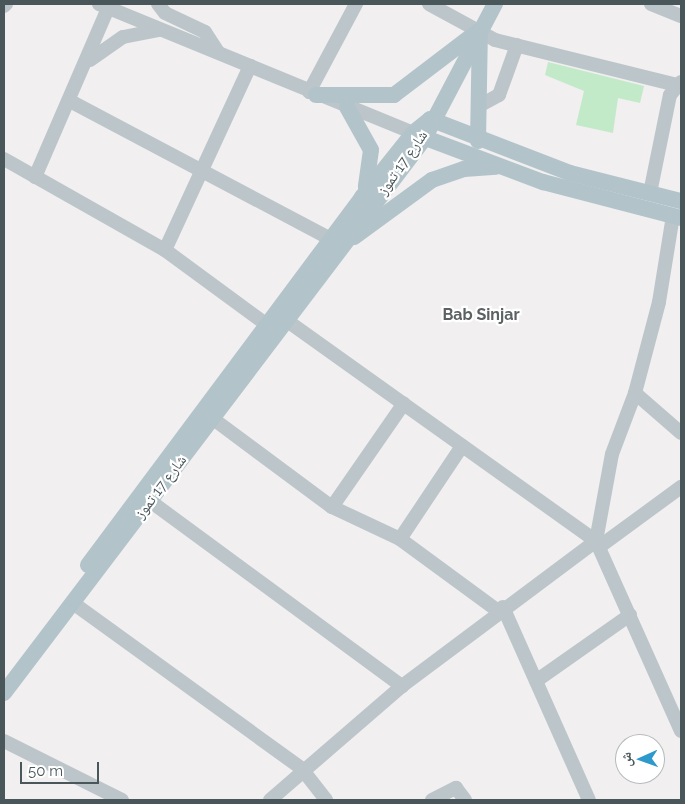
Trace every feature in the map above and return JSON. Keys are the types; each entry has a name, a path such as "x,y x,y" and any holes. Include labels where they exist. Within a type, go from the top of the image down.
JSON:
{"main road":[{"name":"شارع 17 تموز","path":"4,677 267,325 337,241 430,120 495,4"},
{"path":"312,93 345,92 386,97 399,93 480,29"},
{"path":"478,141 480,29"},
{"path":"347,107 361,126 372,155 362,197"},
{"path":"430,120 478,141 594,180 681,201"},
{"path":"418,136 509,167 551,184 677,217"},
{"name":"شارع 17 تموز","path":"4,693 286,320 337,241 362,197 418,136"},
{"path":"337,241 432,180 477,167 509,167"}],"street":[{"path":"158,4 165,13 205,32 218,52"},
{"path":"312,93 356,4"},
{"path":"429,4 480,29 495,40 680,85"},
{"path":"651,4 681,16"},
{"path":"35,177 88,62 106,5 418,136"},
{"path":"88,62 122,38 165,30"},
{"path":"479,106 499,95 516,46"},
{"path":"165,250 250,66"},
{"path":"650,193 670,95 680,85"},
{"path":"70,101 201,172 337,241"},
{"path":"4,159 165,250 267,325"},
{"path":"598,544 612,454 635,393 659,302 677,217"},
{"path":"286,320 598,544 681,730"},
{"path":"635,393 681,432"},
{"path":"332,506 404,403"},
{"path":"212,418 332,506 400,539 500,609 536,681 589,800"},
{"path":"400,539 462,446"},
{"path":"270,800 302,769 402,686 500,609 681,487"},
{"path":"150,501 402,686"},
{"path":"73,603 302,769 326,800"},
{"path":"536,681 630,616"},
{"path":"4,741 122,800"},
{"path":"432,800 456,788 465,800"}],"green space":[{"path":"548,62 644,86 640,103 618,98 613,133 576,125 584,91 545,75"}],"district":[{"name":"Bab Sinjar","path":"481,315"}]}
